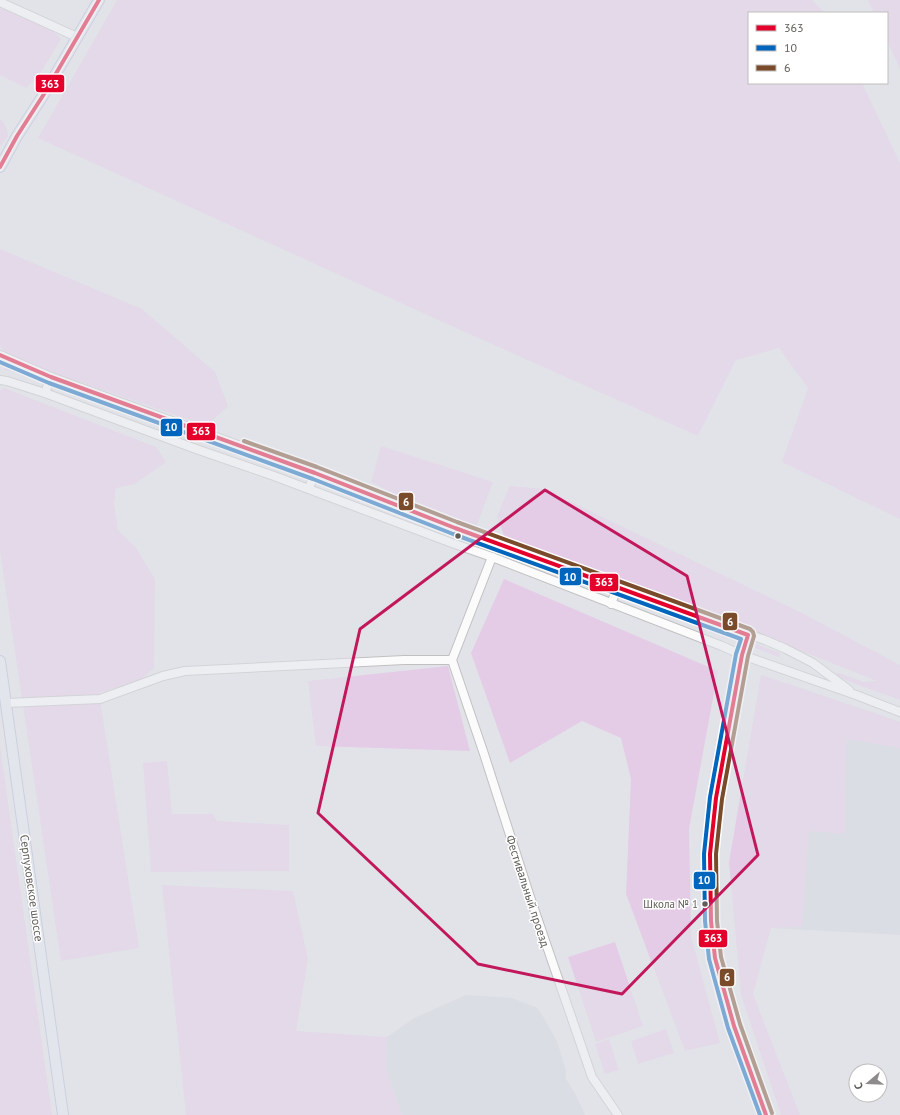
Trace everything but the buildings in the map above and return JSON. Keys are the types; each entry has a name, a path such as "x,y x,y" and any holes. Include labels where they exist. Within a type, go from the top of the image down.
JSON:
{"main road":[{"path":"0,167 99,0"},
{"name":"Серпуховское шоссе","path":"0,661 63,1115"}],"street":[{"path":"0,2 77,37"},
{"path":"0,355 52,377 315,473 455,528 786,649 813,663 856,695"},
{"path":"46,393 52,377"},
{"path":"0,380 46,393 196,449 309,488 492,557 742,655 900,712"},
{"path":"309,488 315,473"},
{"path":"452,543 455,528"},
{"path":"6,703 100,699 163,676 185,671 404,660 452,660 492,557"},
{"path":"611,604 618,588"},
{"path":"748,635 742,655 716,798 710,854 711,921 715,958 734,1026 766,1115"},
{"name":"Фестивальный проезд","path":"452,660 530,897 592,1077 618,1115"}],"highlighted area":[{"path":"545,490 687,576 758,855 622,994 478,964 318,813 360,629"}],"shaded area":[{"path":"117,0 812,0 823,12 748,12 748,84 862,84 900,163 900,519 782,462 808,388 779,348 736,360 698,436 38,138"},
{"path":"868,0 900,0 900,69 888,42 888,12 874,12"},
{"path":"0,8 48,26 61,39 39,75 26,88 0,75"},
{"path":"0,119 6,127 8,136 0,146"},
{"path":"0,249 142,309 215,372 228,406 207,426 45,370 4,352 0,346"},
{"path":"5,365 42,378 41,382 4,369"},
{"path":"56,384 275,464 274,468 55,387"},
{"path":"4,388 156,447 166,462 135,484 116,488 114,504 118,530 136,548 155,579 154,668 140,680 99,693 139,948 61,961 0,551 0,391"},
{"path":"381,446 493,482 473,535 371,482"},
{"path":"279,466 305,476 304,479 277,469"},
{"path":"319,481 447,529 446,532 318,484"},
{"path":"510,486 544,489 800,612 900,665 900,700 850,682 837,676 837,674 839,673 864,682 877,681 506,541 497,516"},
{"path":"461,535 608,589 607,593 459,538"},
{"path":"504,579 718,671 689,829 691,936 720,1043 685,1051 626,894 631,779 621,738 582,721 510,763 471,653"},
{"path":"622,594 725,633 724,636 620,598"},
{"path":"756,644 780,653 779,657 755,648"},
{"path":"448,666 470,751 316,746 308,681"},
{"path":"761,675 900,722 900,748 846,739 845,834 809,831 802,927 771,928 753,994 800,1115 781,1115 741,995 729,862"},
{"path":"786,683 900,722 900,935 771,928"},
{"path":"0,746 52,1115 0,1115"},
{"path":"167,761 172,814 213,814 217,821 289,825 289,871 151,872 143,763"},
{"path":"162,885 293,891 308,959 296,1031 387,1037 386,1070 402,1115 186,1115"},
{"path":"615,942 643,1026 596,1042 568,957"},
{"path":"466,995 512,998 538,1008 557,1041 566,1071 566,1079 575,1093 585,1115 402,1115 386,1070 387,1037 414,1018"},
{"path":"666,1029 674,1053 638,1064 631,1041"},
{"path":"609,1039 619,1070 605,1074 595,1044"}],"transit line":[{"name":"363","path":"0,167 99,0"},
{"name":"363","path":"0,355 51,377 315,473 455,528 748,635 742,655 716,798 710,854 711,921 715,958 734,1026 766,1115"},
{"name":"10","path":"0,362 49,383 313,479 453,534 741,639 736,654 710,797 704,854 705,921 709,959 728,1028 760,1115"},
{"name":"6","path":"244,441 317,467 457,522 750,629 753,632 754,636 748,656 722,799 716,854 717,921 721,957 740,1024 772,1113"}],"place":[{"name":"Школа № 1","path":"705,904"}]}
